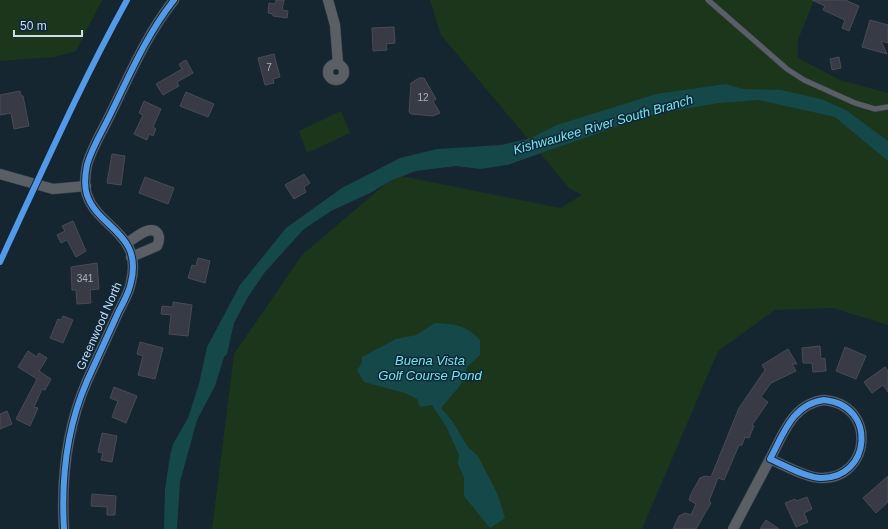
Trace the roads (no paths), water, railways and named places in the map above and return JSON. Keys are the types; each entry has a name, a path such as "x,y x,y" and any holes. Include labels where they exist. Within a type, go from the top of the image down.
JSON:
{"street":[{"name":"Greenwood North","path":"64,529 63,488 70,435 86,382 129,291 133,273 131,257 127,244 118,230 96,209 87,195 86,171 94,147 137,60 174,0"},
{"path":"328,0 335,25 338,64"},
{"path":"0,174 53,189 86,186"},
{"path":"127,244 149,230 154,230 158,235 159,243 157,246 131,257"},
{"path":"733,529 770,459 791,420 802,408 808,404 824,400 840,403 852,412 860,424 862,441 860,450 852,465 839,475 814,478 770,459"}],"lane":[{"path":"708,0 787,69 804,80 855,103 876,109 888,107"}],"water":[{"name":"Kishwaukee River South Branch","path":"726,84 743,89 781,90 821,99 846,110 888,141 888,161 835,117 759,100 719,103 660,113 507,165 480,169 456,166 416,171 392,180 370,193 331,211 304,229 265,272 248,297 234,323 227,354 224,357 215,386 197,420 180,482 177,529 164,529 165,489 170,456 173,444 188,418 199,384 207,347 240,285 286,228 342,188 400,158 437,149 501,145 531,138 557,125 656,94"},
{"name":"Buena Vista Golf Course Pond","path":"435,323 460,326 470,331 480,340 480,355 467,367 463,382 441,408 453,422 467,446 478,456 497,493 505,518 490,528 464,496 464,478 458,464 459,455 447,428 432,405 420,407 417,399 405,393 364,382 357,370 362,363 362,357 396,339 416,335"}]}
